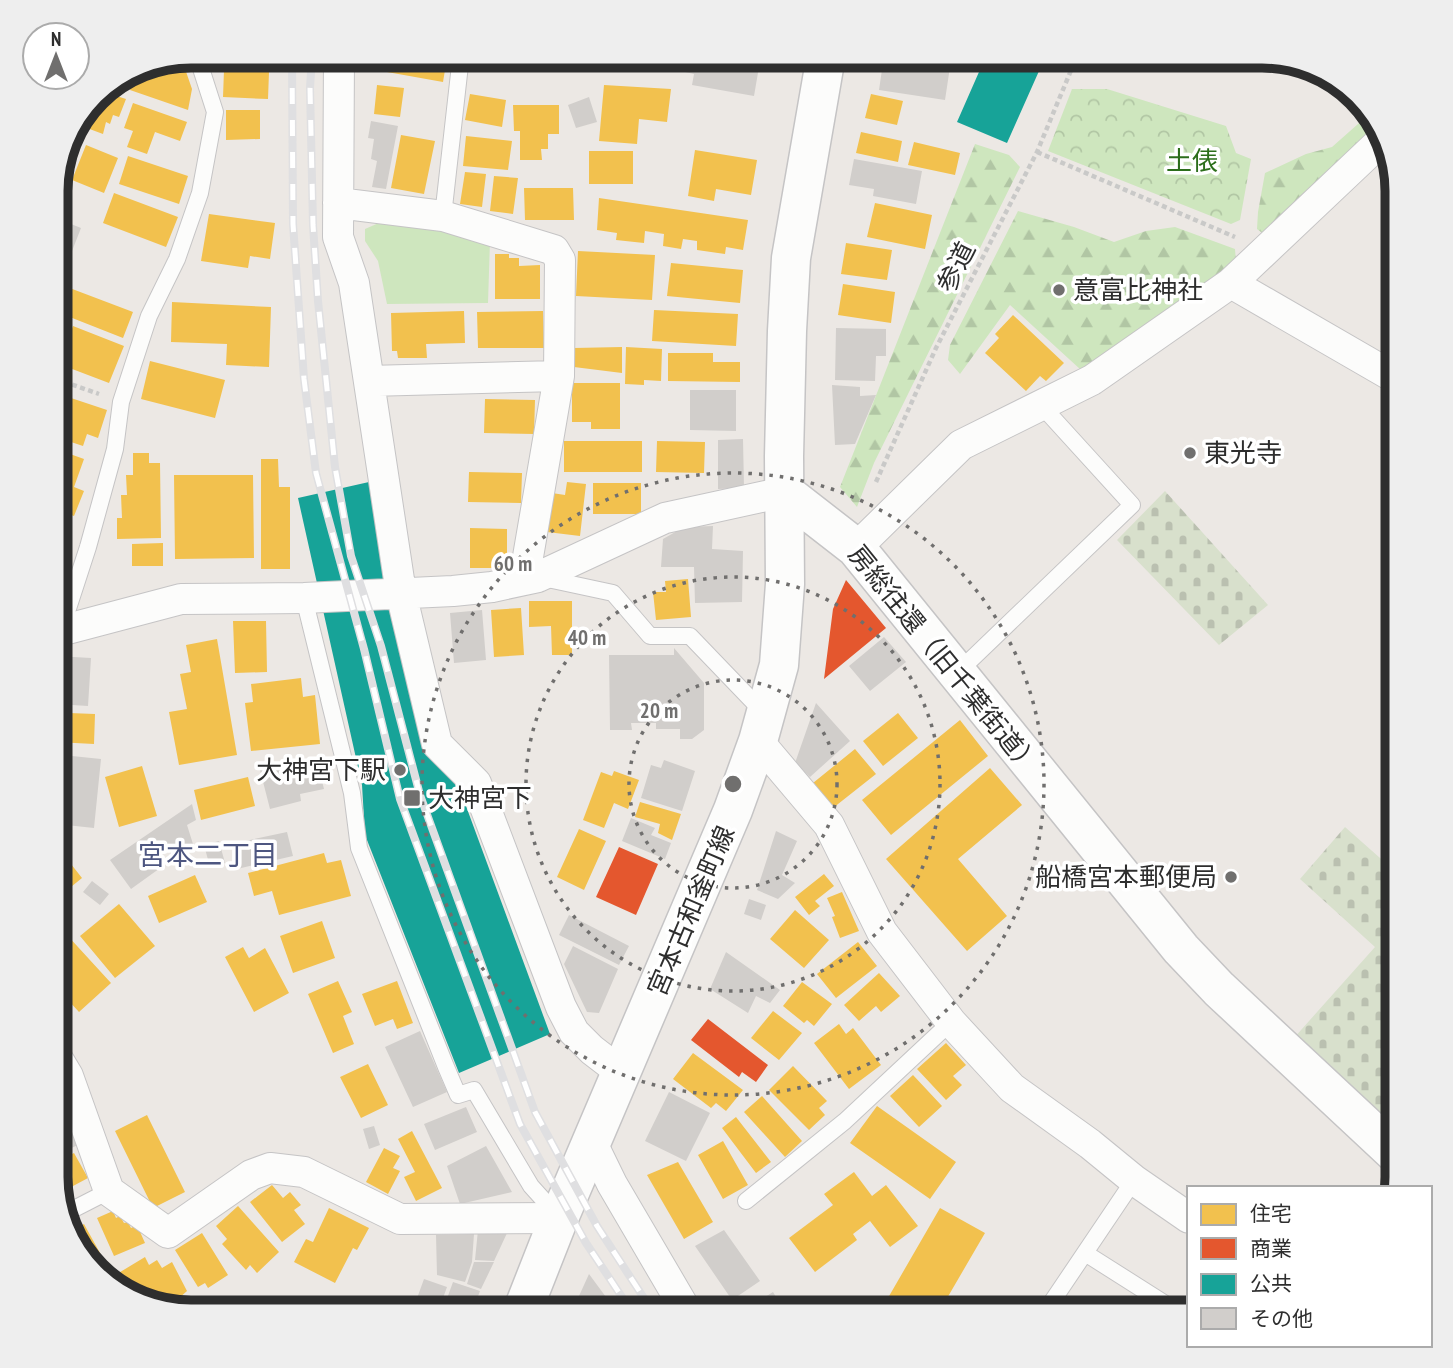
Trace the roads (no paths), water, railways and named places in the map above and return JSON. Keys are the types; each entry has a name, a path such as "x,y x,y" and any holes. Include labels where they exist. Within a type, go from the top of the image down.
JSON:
{"street":[{"path":"340,68 338,237 355,283 401,593 437,744 476,783 561,1007 573,1032 622,1073"},
{"path":"69,628 181,599 304,598 453,591 531,579 664,518 784,492 786,331 791,258 824,68"},
{"path":"856,548 961,445 1092,380 1231,283 1376,146"},
{"path":"338,203 443,216 554,250 560,260 559,376 531,579"},
{"path":"1231,283 1384,372"},
{"path":"369,382 559,376"},
{"name":"房総往還（旧千葉街道）","path":"784,492 856,548 1181,949 1219,989 1385,1144"},
{"name":"宮本古和釜町線","path":"527,1300 733,810 762,728 779,665 785,584 784,492"},
{"path":"762,728 829,825 882,932 951,1022 1012,1088 1090,1144 1134,1180 1187,1216"},
{"path":"69,1079 109,1191 168,1233 251,1175 270,1168 304,1172 400,1219 559,1218"},
{"path":"592,1143 612,1184 680,1300"}],"lane":[{"path":"69,603 89,547 115,449 121,402 149,316 177,259 200,193 215,112 201,68"},
{"path":"443,216 460,68"},
{"path":"956,674 1132,505 1041,405"},
{"path":"531,579 613,593 650,636 690,636 762,728"},
{"path":"304,598 352,793 359,848 446,1068 458,1095 474,1090 531,1186 559,1218"},
{"path":"746,1202 845,1121 951,1022"},
{"path":"1053,1300 1134,1180"},
{"path":"73,1210 109,1191"},
{"path":"1085,1253 1159,1300"}],"railway":[{"path":"292,68 293,224 304,379 316,473 364,649 400,799 520,1124 586,1243 624,1300"},
{"path":"311,68 313,225 318,301 335,467 351,556 381,646 420,795 535,1112 597,1226 645,1300"}],"place":[{"name":"意富比神社","path":"1059,290"},
{"name":"東光寺","path":"1190,453"},
{"name":"大神宮下駅","path":"400,770"},
{"name":"大神宮下","path":"412,798"},
{"name":"船橋宮本郵便局","path":"1231,877"}],"district":[{"name":"宮本二丁目","path":"208,855"}],"park label":[{"name":"土俵","path":"1192,161"}]}
